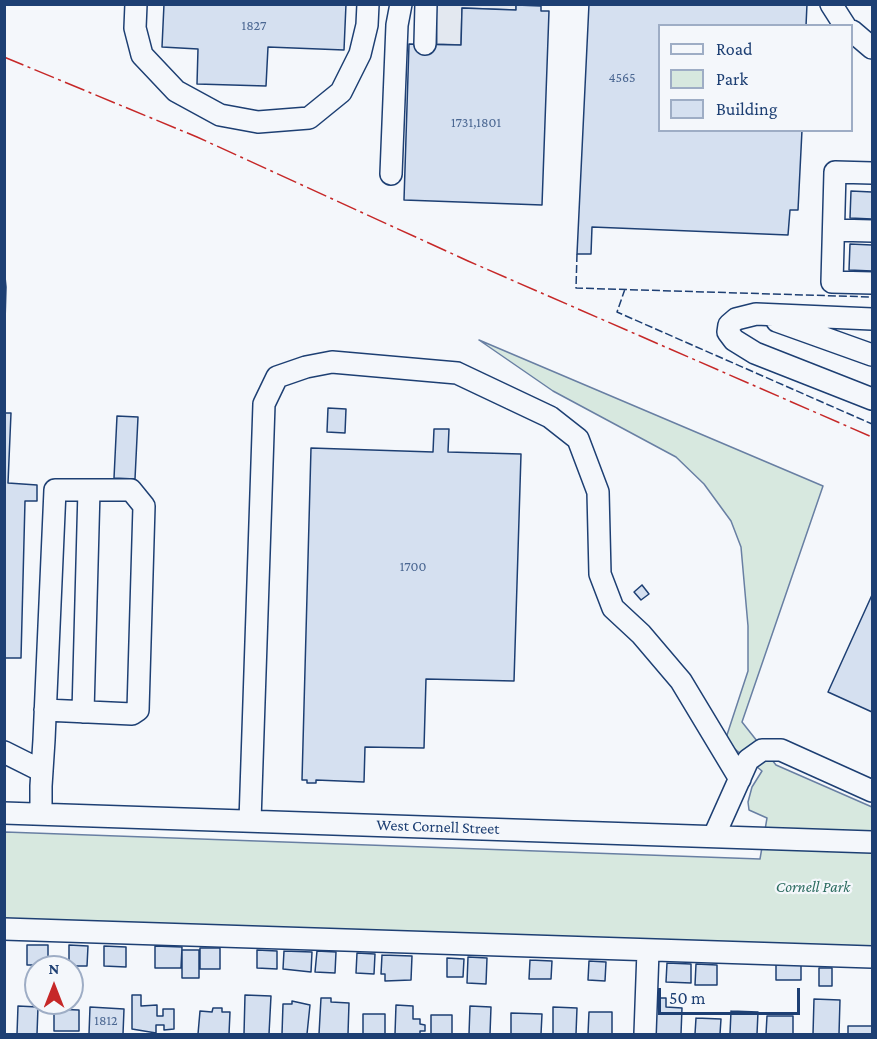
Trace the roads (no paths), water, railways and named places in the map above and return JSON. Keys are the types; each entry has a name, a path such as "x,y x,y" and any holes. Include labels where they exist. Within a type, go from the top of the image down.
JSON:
{"street":[{"path":"136,4 135,28 142,55 176,90 220,115 258,122 309,118 340,92 360,54 367,25 368,4"},
{"path":"391,174 401,4"},
{"path":"425,44 426,4"},
{"path":"831,4 844,24"},
{"path":"853,31 873,48"},
{"path":"873,173 835,172 832,282 873,283"},
{"path":"834,230 873,231"},
{"path":"756,314 873,355"},
{"path":"873,319 756,314 736,319 729,325 728,332 734,340 755,353 873,399"},
{"path":"250,821 264,404 277,377 306,367 332,363 458,373 550,417 578,439 598,492 600,574 613,608 641,634 681,681 740,779"},
{"path":"41,814 42,771 55,490 131,490 144,506 138,710 132,714 45,710"},
{"path":"83,712 89,490"},
{"path":"714,836 754,754 771,748 781,750 873,791"},
{"path":"4,752 42,771"},
{"name":"West Cornell Street","path":"4,813 873,842"},
{"path":"4,929 873,957"},
{"path":"645,1035 648,951"}],"park label":[{"name":"Cornell Park","path":"813,887"}]}
